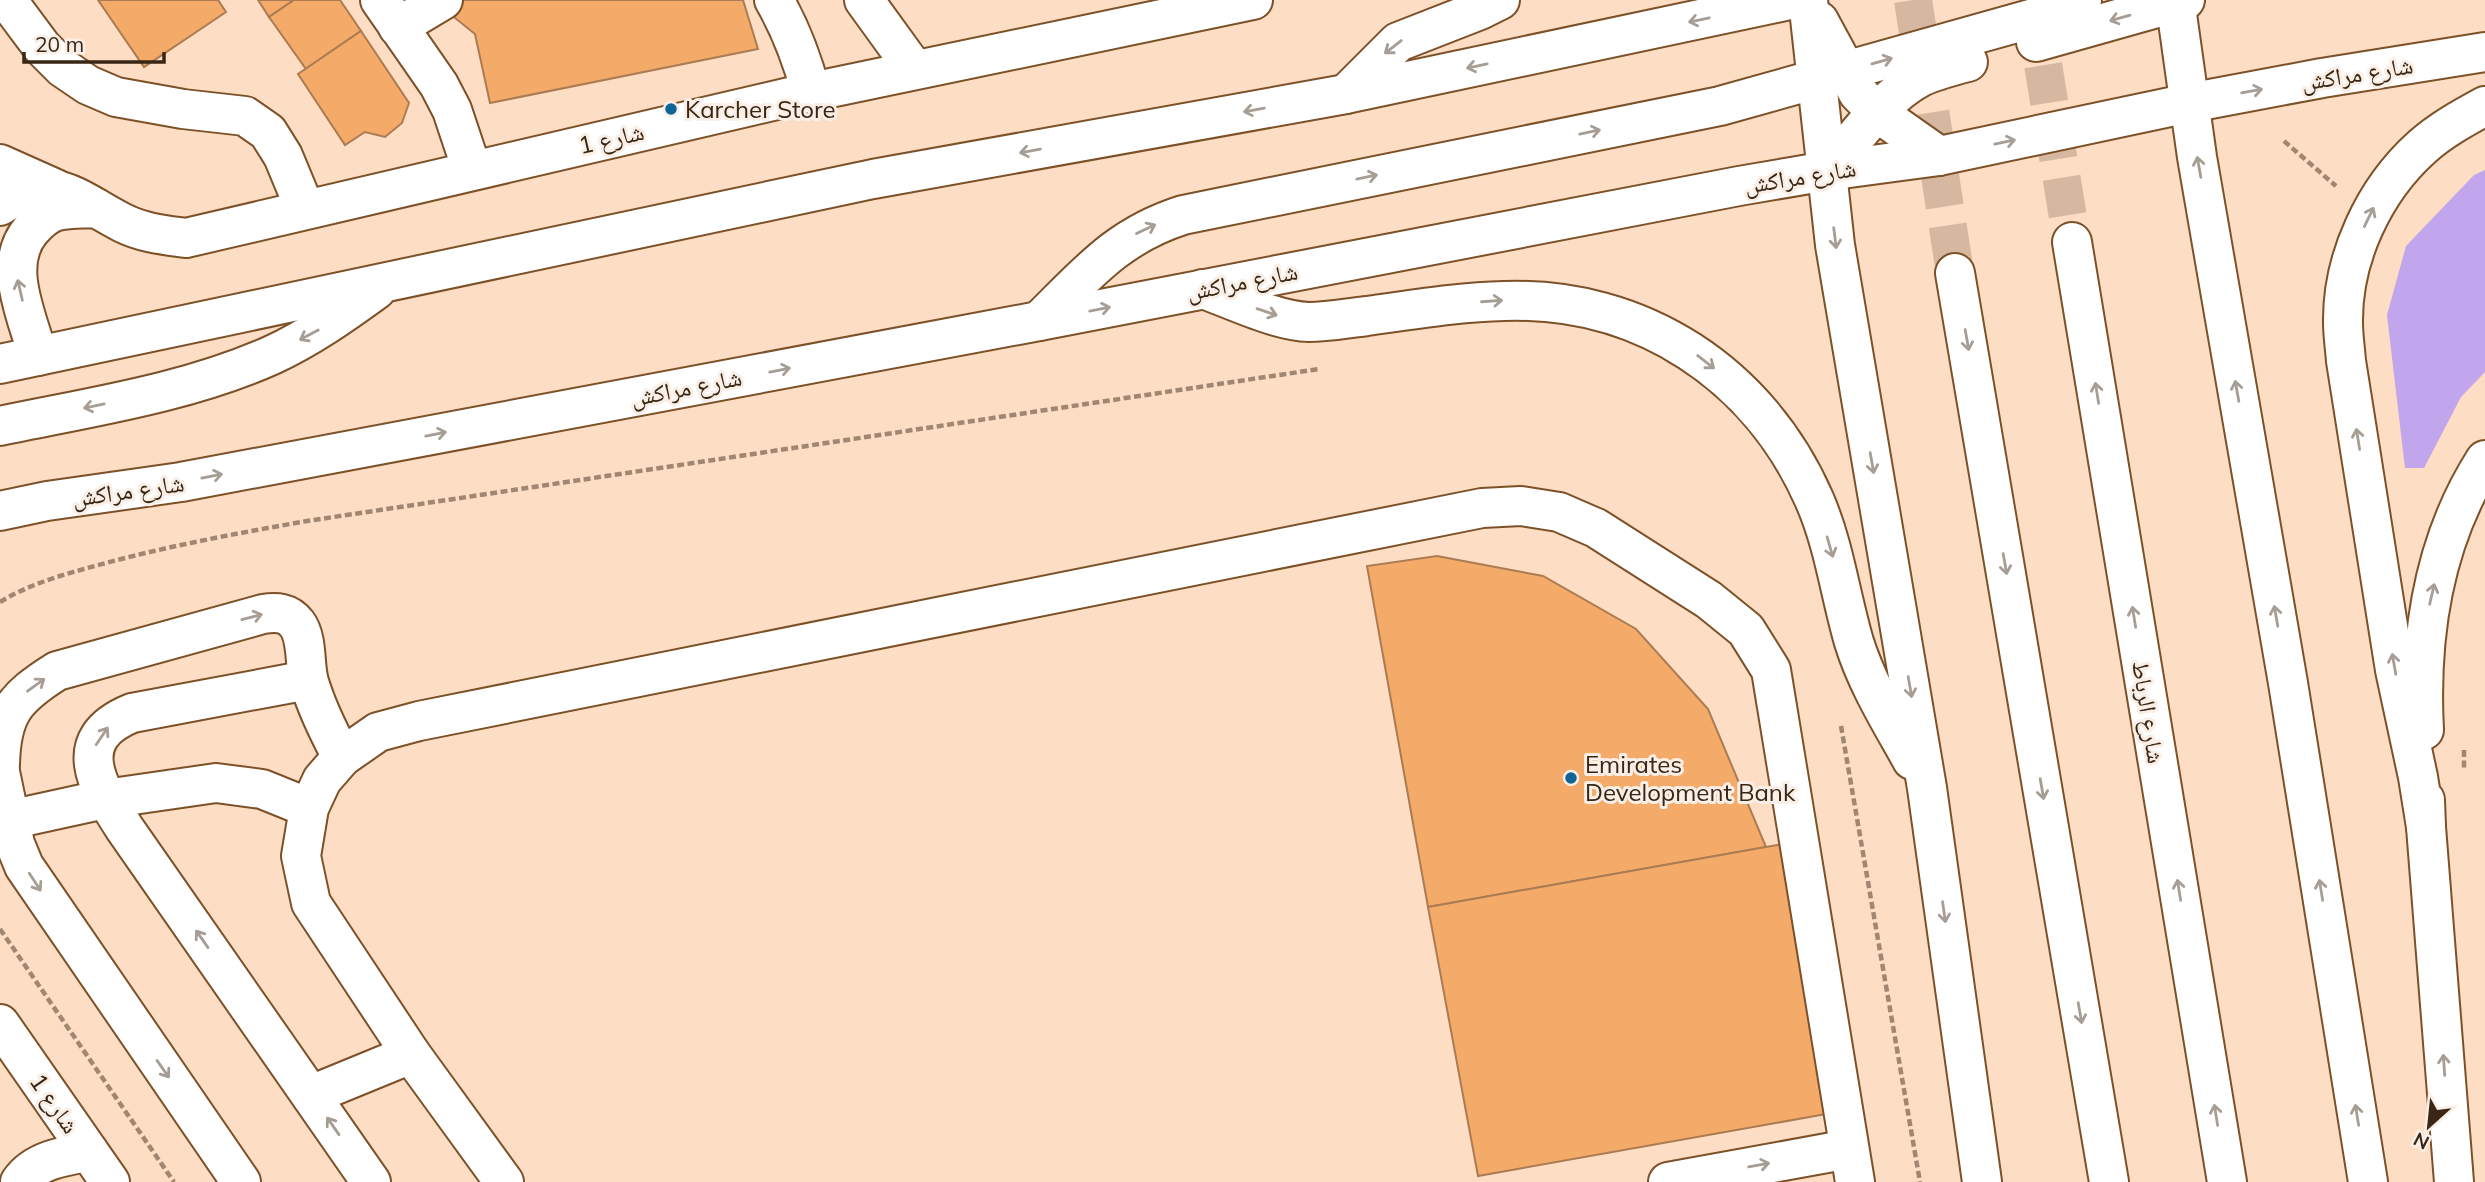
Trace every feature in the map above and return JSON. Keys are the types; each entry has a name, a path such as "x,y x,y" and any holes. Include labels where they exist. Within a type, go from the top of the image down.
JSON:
{"main road":[{"path":"7,0 42,47 63,68 88,85 116,97 183,109 245,116 268,132 284,156 304,209"},
{"path":"443,0 389,13 439,85 452,110 472,170"},
{"path":"774,0 787,22 801,56 811,92"},
{"path":"864,0 914,69"},
{"name":"شارع 1","path":"0,164 98,208 125,224 155,234 186,238 914,69 1253,0"},
{"path":"1346,94 1398,41 1500,0"},
{"path":"0,364 873,179 1346,94 1790,0"},
{"path":"1808,0 1830,75 1827,171 1835,245 1927,788 1982,1182"},
{"path":"1039,321 1109,253 1134,234 1157,223 1183,215 1720,106 2059,11 2081,0"},
{"path":"1827,171 1905,87 1935,71 2178,1 2189,103 2288,683 2368,1182"},
{"name":"شارع مراكش","path":"0,511 47,501 195,480 1827,171 1939,156 2322,78 2485,52"},
{"path":"1830,75 1858,93 1878,113 1939,156"},
{"path":"2426,827 2395,670 2346,360 2343,321 2347,282 2357,244 2373,209 2395,175 2422,146 2453,123 2485,106"},
{"path":"0,206 32,190 56,189"},
{"path":"38,356 19,288 16,270 18,252 26,235 38,221 54,212 98,208"},
{"name":"شارع الرباط","path":"2072,242 2227,1182"},
{"path":"1955,272 2109,1182"},
{"path":"0,426 210,379 273,354 332,323 386,283"},
{"path":"1202,289 1280,316 1307,322 1488,301 1531,300 1574,305 1617,316 1658,332 1696,354 1734,384 1767,418 1794,458 1815,501 1830,546 1860,660 1927,788"},
{"path":"2454,1182 2426,827 2423,699 2427,619 2443,548 2472,481 2485,460"},
{"path":"0,533 47,501"},
{"path":"504,1182 411,1054 311,903 301,856 309,808 322,780 342,757 378,732 460,712 1482,508 1521,506 1559,512 1596,528 1709,600 1746,630 1770,670 1852,1166 1668,1182"},
{"path":"0,765 1,740 10,712 30,688 57,671 276,612 290,616 299,626 309,680 322,721 342,757"},
{"path":"309,680 132,713 115,720 102,732 94,749 93,767 105,799 372,1182"},
{"path":"0,772 15,844 24,866 241,1182"},
{"path":"9,820 105,799 216,783 262,789 309,808"},
{"name":"شارع 1","path":"0,1024 99,1167"},
{"path":"311,1095 411,1054"},
{"path":"20,1182 24,1176 53,1158 99,1167"}],"path":[{"path":"0,929 174,1182"}],"shaded area":[{"path":"2485,170 2485,372 2461,397 2424,468 2405,468 2387,315 2406,246 2474,175"}],"building":[{"path":"98,0 218,0 226,12 144,67"},
{"path":"258,0 294,0 269,17"},
{"path":"294,0 340,0 361,31 306,69 269,17"},
{"path":"449,0 743,0 758,49 490,103 475,34 439,5"},
{"path":"361,31 409,103 402,123 385,137 365,132 345,145 298,74"},
{"name":"Emirates Development Bank","path":"1437,556 1543,576 1636,629 1708,709 1766,847 1428,907 1367,566"},
{"path":"1783,844 1832,1113 1478,1176 1428,907"}],"tunnel":[{"path":"1913,0 1955,273"},
{"path":"2034,9 2072,242"}],"place":[{"name":"Karcher Store","path":"671,109"},
{"name":"Emirates Development Bank","path":"1571,778"}]}
